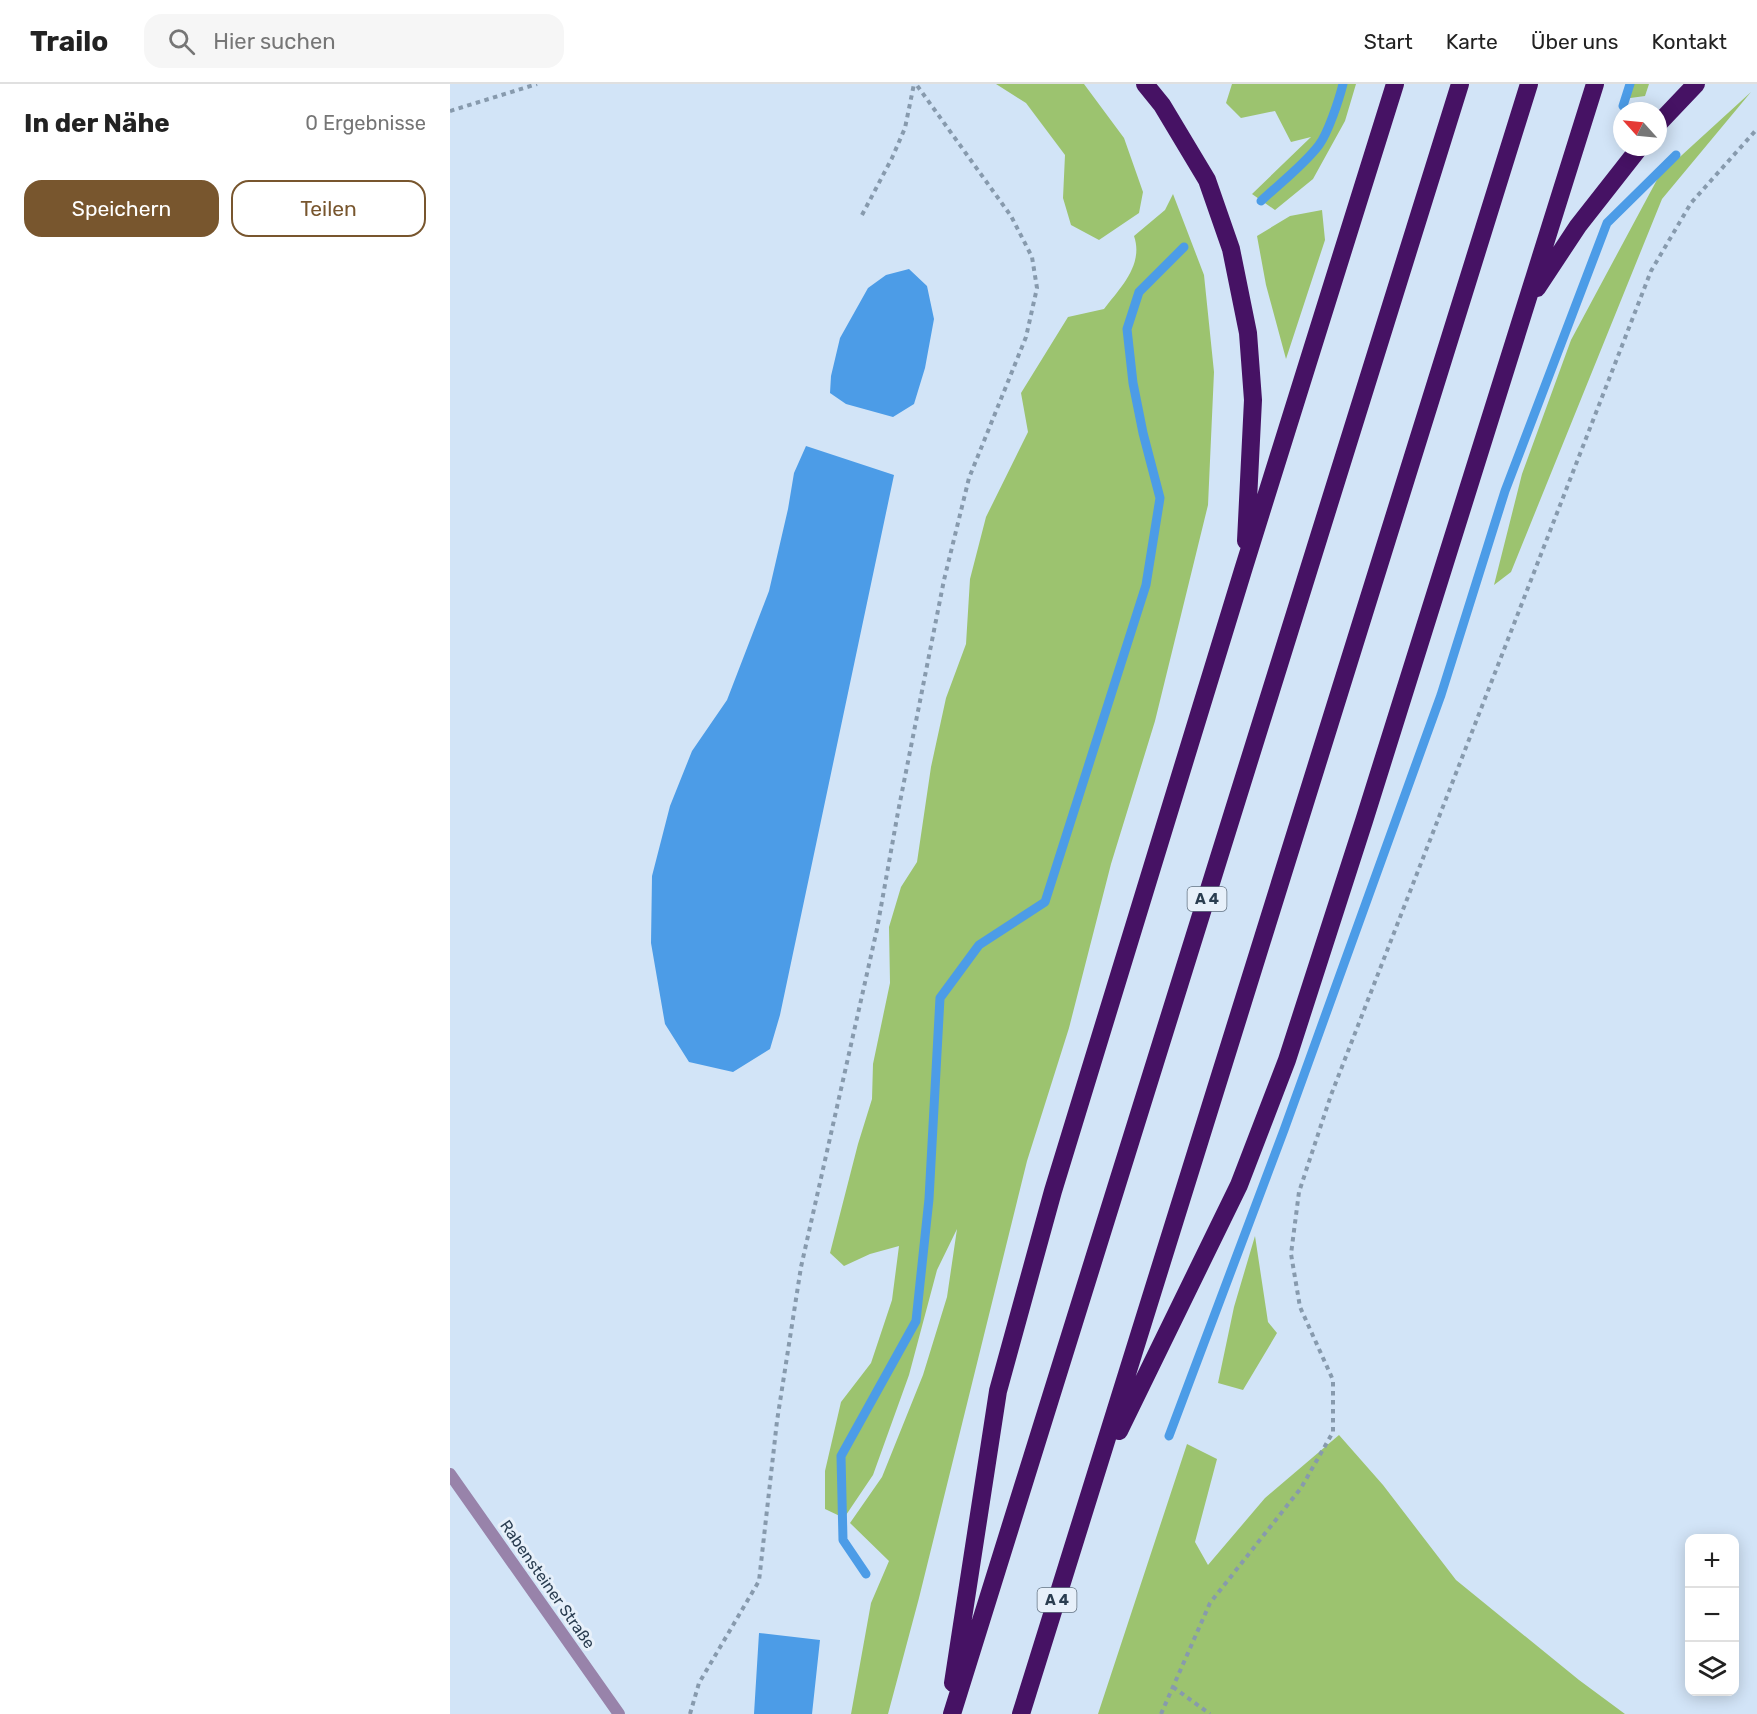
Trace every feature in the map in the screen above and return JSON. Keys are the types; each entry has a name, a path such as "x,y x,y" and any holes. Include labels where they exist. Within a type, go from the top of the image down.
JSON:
{"highway":[{"path":"1145,84 1162,105 1207,180 1231,249 1248,333 1253,400 1244,567"},
{"path":"948,1714 998,1391 1053,1191 1395,84"},
{"name":"A 4","path":"952,1714 1460,84"},
{"name":"A 4","path":"1021,1714 1529,84"},
{"path":"1092,1487 1239,1185 1287,1060 1365,821 1595,84"},
{"path":"1667,115 1696,84"},
{"path":"1526,305 1578,226 1633,156"}],"street":[{"name":"Rabensteiner Straße","path":"450,1474 619,1714"}],"path":[{"path":"450,111 537,84"},
{"path":"862,215 905,128 915,84"},
{"path":"690,1714 699,1683 759,1581 777,1421 801,1267 877,929 944,580 969,478 1026,337 1037,288 1032,256 1011,216 915,84"},
{"path":"1161,1714 1210,1603 1301,1488 1333,1432 1332,1380 1300,1307 1291,1254 1299,1192 1330,1095 1651,271 1691,203 1757,129"},
{"path":"1173,1687 1210,1714"}],"green space":[{"path":"996,84 1084,84 1124,138 1143,192 1139,213 1099,240 1071,225 1063,198 1065,155 1026,103"},
{"path":"1232,84 1356,84 1345,121 1313,179 1275,210 1252,194 1311,137 1291,142 1275,111 1241,118 1226,103"},
{"path":"1627,84 1649,84 1645,96 1623,99"},
{"path":"1751,92 1662,199 1511,572 1494,585 1522,474 1571,340 1659,176"},
{"path":"1173,194 1204,275 1214,372 1208,505 1155,721 1111,864 1069,1028 1027,1161 888,1714 851,1714 871,1603 889,1561 850,1523 882,1477 923,1375 947,1297 957,1229 937,1270 909,1375 873,1475 844,1518 825,1509 825,1471 841,1402 871,1363 892,1300 899,1246 870,1254 844,1266 830,1253 872,1099 873,1064 890,983 889,927 901,887 917,862 931,767 946,698 966,644 970,579 986,517 1028,432 1021,393 1068,317 1104,309 1117,293 1129,276 1136,257 1134,236 1165,210"},
{"path":"1322,210 1325,240 1286,359 1266,285 1257,236 1290,216"},
{"path":"1255,1236 1268,1322 1277,1333 1243,1390 1218,1383 1234,1307"},
{"path":"1339,1435 1383,1485 1456,1580 1579,1680 1625,1714 1098,1714 1187,1444 1217,1459 1195,1542 1208,1565 1265,1498"}],"water":[{"path":"909,269 927,286 934,319 925,368 914,404 893,417 846,404 830,393 831,376 840,338 868,288 886,275"},
{"path":"806,446 894,475 780,1015 770,1049 733,1072 689,1062 665,1024 651,943 652,876 670,806 692,751 727,700 769,591 794,473"},
{"path":"759,1633 820,1640 812,1714 754,1714"}],"waterway":[{"path":"1261,201 1299,167 1319,145 1329,125 1343,84"},
{"path":"1624,102 1630,84"},
{"path":"1169,1436 1284,1130 1441,695 1505,491 1607,223 1676,155"},
{"path":"866,1574 843,1540 841,1456 916,1321 929,1199 940,998 979,945 1045,902 1146,585 1160,498 1133,383 1127,329 1139,292 1184,247"}]}
